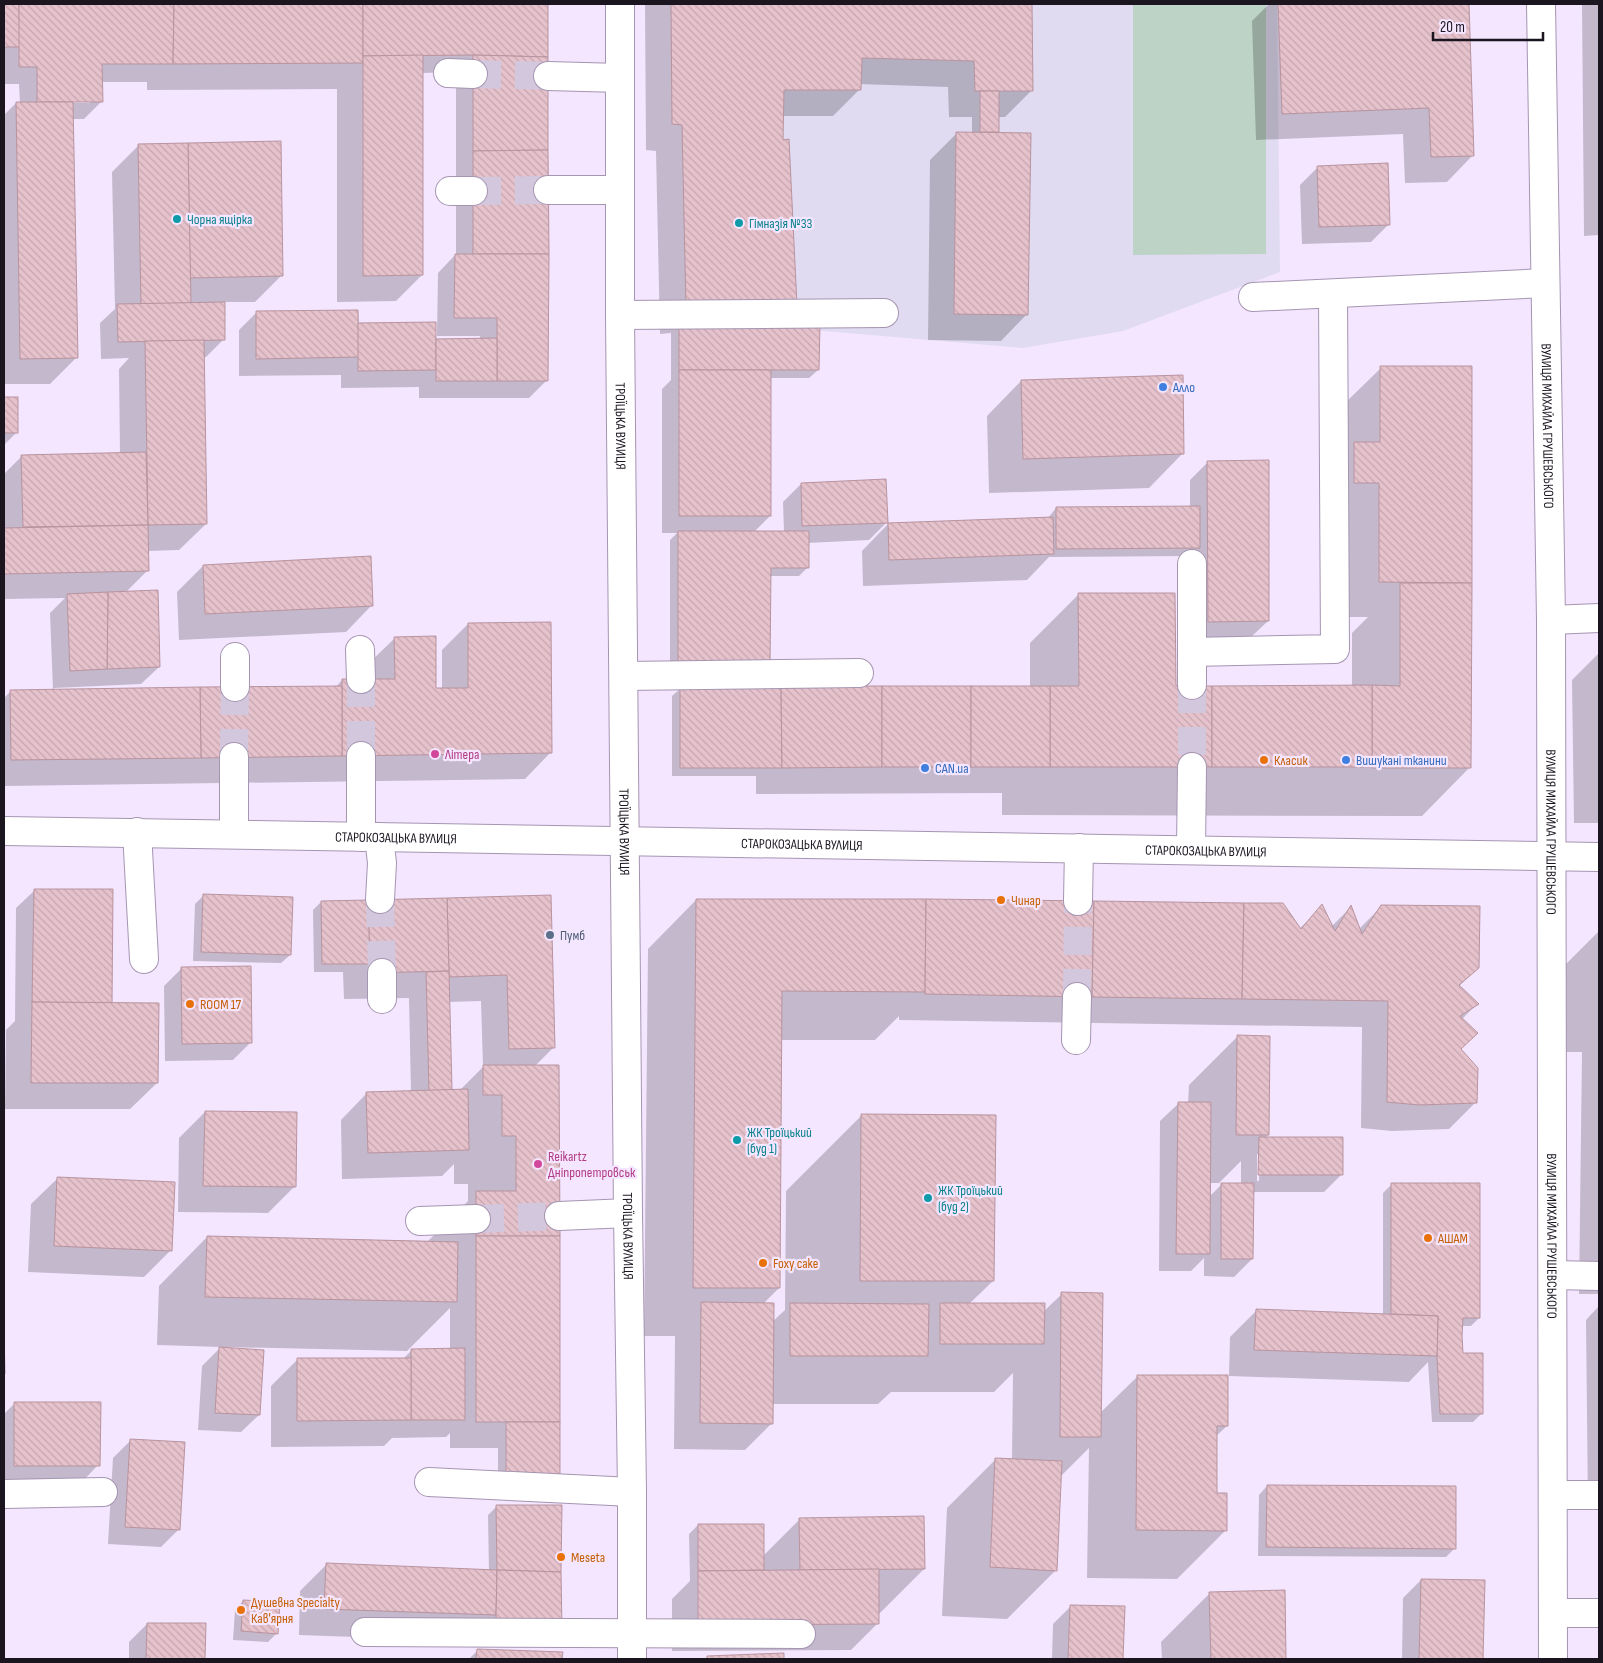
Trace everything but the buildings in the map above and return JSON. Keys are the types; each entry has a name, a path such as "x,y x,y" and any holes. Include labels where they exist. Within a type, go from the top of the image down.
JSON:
{"street":[{"name":"ТРОЇЦЬКА ВУЛИЦЯ","path":"620,4 620,315 632,1646"},
{"name":"ВУЛИЦЯ МИХАЙЛА ГРУШЕВСЬКОГО","path":"1541,4 1551,620 1554,1659"},
{"path":"548,76 620,78"},
{"path":"548,190 620,190"},
{"path":"1253,297 1545,283"},
{"path":"1192,652 1335,648 1333,294"},
{"path":"620,315 884,313"},
{"path":"1192,564 1192,686"},
{"path":"1551,620 1599,618"},
{"path":"360,650 361,679"},
{"path":"234,657 235,687"},
{"path":"624,676 859,673"},
{"path":"361,756 370,837 382,863 380,899"},
{"path":"234,757 234,834"},
{"path":"1192,767 1192,850"},
{"name":"СТАРОКОЗАЦЬКА ВУЛИЦЯ","path":"4,830 1599,857"},
{"path":"137,832 144,959"},
{"path":"1078,901 1079,848"},
{"path":"382,973 382,999"},
{"path":"1076,1040 1077,997"},
{"path":"559,1216 628,1213"},
{"path":"420,1222 476,1220"},
{"path":"1554,1275 1599,1276"},
{"path":"429,1482 632,1492"},
{"path":"4,1494 103,1492"},
{"path":"1553,1495 1599,1494"},
{"path":"1553,1613 1599,1613"},
{"path":"365,1632 632,1646 801,1634"}],"shaded area":[{"path":"671,4 1277,4 1280,272 1123,331 1023,348 694,320 682,125 672,124"}],"green space":[{"path":"1133,4 1266,4 1266,254 1133,255"}],"tunnel":[{"path":"473,74 548,76"},
{"path":"473,191 548,190"},
{"path":"361,679 361,756"},
{"path":"1192,685 1192,767"},
{"path":"234,757 235,687"},
{"path":"380,899 382,973"},
{"path":"1077,997 1078,901"},
{"path":"476,1219 559,1216"}],"place":[{"name":"Чорна ящірка","path":"177,219"},
{"name":"Гімназія №33","path":"739,223"},
{"name":"Алло","path":"1163,387"},
{"name":"Літера","path":"435,754"},
{"name":"Класик","path":"1264,760"},
{"name":"Вишукані тканини","path":"1346,760"},
{"name":"CAN.ua","path":"925,768"},
{"name":"Чинар","path":"1001,900"},
{"name":"Пумб","path":"550,935"},
{"name":"ROOM 17","path":"190,1004"},
{"name":"ЖК Троїцький (буд 1)","path":"737,1140"},
{"name":"Reikartz Дніпропетровськ","path":"538,1164"},
{"name":"ЖК Троїцький (буд 2)","path":"928,1198"},
{"name":"АШАМ","path":"1428,1238"},
{"name":"Foxy cake","path":"763,1263"},
{"name":"Meseta","path":"561,1557"},
{"name":"Душевна Specialty Кав'ярня","path":"241,1610"}]}
